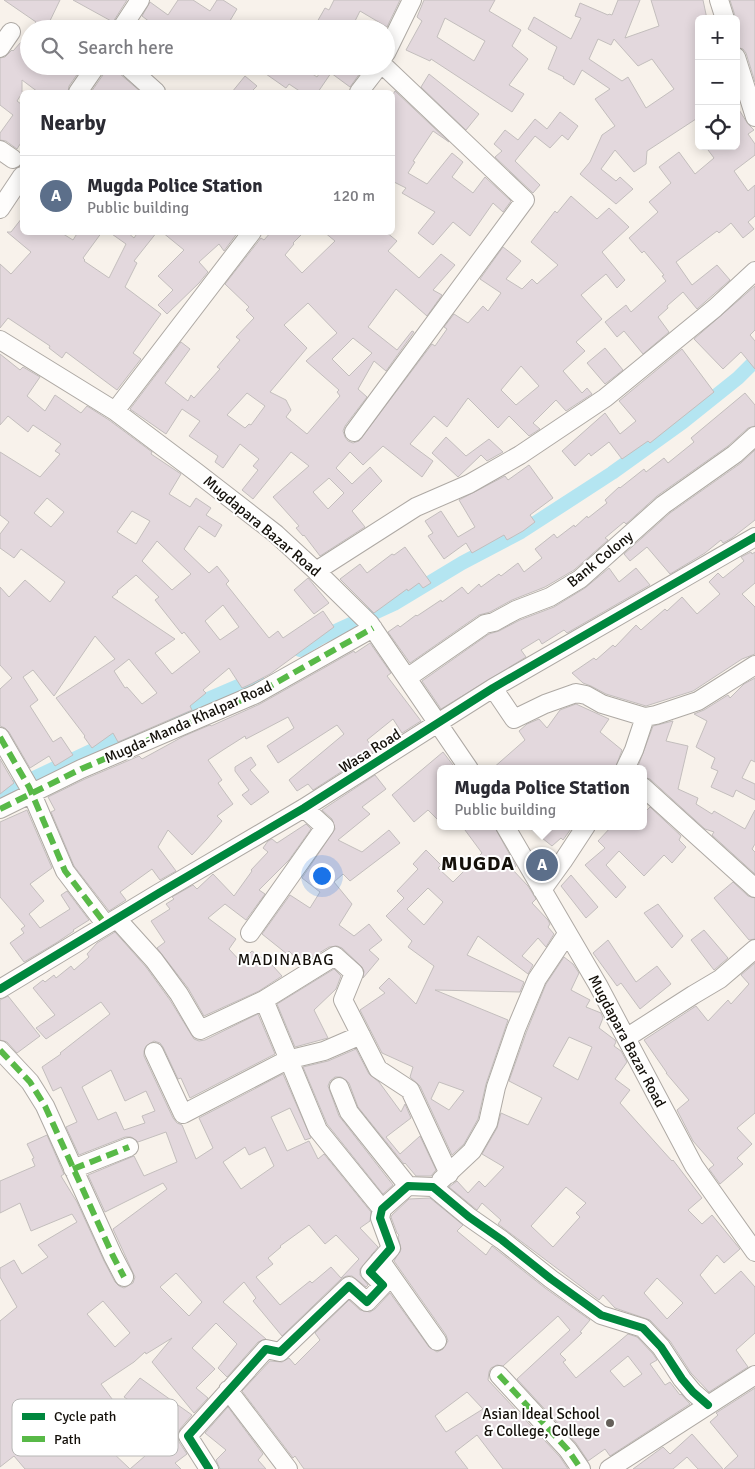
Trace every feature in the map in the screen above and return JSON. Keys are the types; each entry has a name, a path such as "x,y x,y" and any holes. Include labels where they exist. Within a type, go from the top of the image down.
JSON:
{"street":[{"path":"127,20 140,0"},
{"path":"395,34 412,0"},
{"path":"719,0 724,15"},
{"path":"0,48 11,32"},
{"path":"737,60 755,117"},
{"path":"79,90 90,75"},
{"path":"137,75 154,90"},
{"path":"361,90 372,75"},
{"path":"354,432 525,200 393,75"},
{"path":"0,210 20,179"},
{"path":"115,411 250,235"},
{"path":"316,571 416,507 469,484 520,455 605,398 715,308 755,271"},
{"name":"Mugdapara Bazar Road","path":"0,340 115,411 276,534 371,626 466,765"},
{"name":"Bank Colony","path":"407,678 486,624 550,597 580,579 663,505 735,454 755,436"},
{"name":"Wasa Road","path":"0,989 304,808 493,688 755,537"},
{"name":"Mugda-Manda Khalpar Road","path":"0,809 28,786 82,769 256,694 371,626"},
{"path":"493,688 514,719 545,704 576,693 586,695 602,704 645,717 698,701 755,665"},
{"path":"627,765 645,717"},
{"path":"0,737 28,786 65,871 112,922 154,960 179,994 200,1030 264,1000 335,956 354,973 342,1000 378,1069 410,1090 448,1174"},
{"path":"647,791 755,888"},
{"path":"250,933 325,827 304,808"},
{"name":"Mugdapara Bazar Road","path":"507,830 598,985 694,1166 755,1252"},
{"path":"542,890 583,830"},
{"path":"433,1187 472,1152 488,1123 496,1087 516,1029 537,979 567,934"},
{"path":"626,1038 720,980 755,948"},
{"path":"264,1000 287,1060 318,1130 382,1209"},
{"path":"154,1052 183,1114 287,1060 324,1051 361,1035"},
{"path":"0,1050 30,1082 45,1106 124,1277"},
{"path":"339,1087 349,1112 408,1186"},
{"path":"73,1169 129,1147"},
{"path":"209,1469 188,1436 266,1349 280,1352 349,1286 367,1302 383,1285 370,1272 391,1248 380,1218 382,1209 408,1186 433,1187 469,1217 601,1315 643,1328 661,1347 682,1379 708,1405"},
{"path":"380,1260 437,1341"},
{"path":"499,1375 568,1450 581,1469"},
{"path":"608,1469 755,1375"},
{"path":"228,1390 288,1469"}],"building":[{"path":"4,0 60,0 50,20 33,20"},
{"path":"73,0 127,0 114,20 109,20"},
{"path":"178,0 193,0 210,11 217,0 223,0 237,9 230,20 147,20 142,16 150,2 168,15"},
{"path":"334,0 400,0 390,20 375,20 360,11 356,20 318,20 325,8 329,10"},
{"path":"424,0 495,0 489,11 521,30 512,46 528,59 509,85 524,94 512,112 431,59 430,61 406,50 422,21 417,17","holes":["445,18 485,41 474,61 437,37"]},
{"path":"618,0 640,0 625,38 659,26 651,0 703,0 706,15 695,15 695,120 647,151 646,164 634,172 615,150 601,169 616,181 620,177 633,189 616,204 580,174 590,162 602,135 615,126 595,99 610,89 582,70 574,85 564,77 548,69 557,47 528,29 534,17 571,39 581,18 575,16 580,3 612,15","holes":["598,39 611,45 614,39 638,66 652,59 674,89 646,108 628,77 622,81 589,59"]},
{"path":"730,0 755,0 755,82 746,53 740,48 740,15 735,15"},
{"path":"20,43 20,75 77,75 68,90 35,90 22,80 22,90 20,90 20,96 17,101 20,103 20,144 17,149 6,141 0,140 0,133 13,115 0,105 0,58 13,51"},
{"path":"429,74 479,114 466,130 421,87"},
{"path":"103,75 121,75 139,90 92,90"},
{"path":"267,75 314,75 317,77 318,75 330,75 319,90 298,90 289,84 286,88"},
{"path":"334,75 359,75 350,87"},
{"path":"245,76 257,86 253,90 234,90"},
{"path":"395,91 449,142 433,131 413,161 415,162 408,173 427,184 452,153 463,162 452,177 473,193 485,177 511,201 503,212 493,203 470,236 453,222 433,245 418,233 435,212 402,193 406,188 395,182"},
{"path":"740,111 754,130 748,134 755,144 755,155 734,171 748,191 755,185 755,216 748,222 754,229 743,238 731,223 719,233 717,231 676,262 692,285 717,265 730,280 697,309 683,292 658,317 669,332 643,354 624,331 617,337 605,322 626,305 631,312 666,281 662,276 664,275 644,251 642,253 629,238 658,212 649,202 671,183 659,167 679,152 695,174 714,158 708,150 740,150"},
{"path":"560,112 578,126 568,140 562,135 550,148 535,136 515,161 540,185 533,193 495,157 502,151 494,144 505,130 518,140 535,119 547,129"},
{"path":"571,196 597,219 609,208 629,227 602,252 625,280 617,288 606,274 581,295 602,319 576,342 585,351 563,371 582,393 587,388 592,394 566,411 556,400 533,423 540,429 529,436 509,416 498,428 468,398 447,427 434,416 410,444 433,461 422,477 383,446 363,465 350,452 336,468 352,484 370,467 382,481 352,511 365,527 320,556 304,535 296,528 299,526 273,497 309,466 291,452 253,499 242,490 258,470 253,466 259,459 240,444 223,468 215,462 218,456 189,436 200,421 182,409 166,434 130,409 181,342 190,349 165,383 188,401 191,395 194,398 220,369 217,367 240,340 236,337 254,318 246,310 249,307 225,284 261,238 264,240 268,235 301,235 285,255 302,273 335,241 328,235 390,235 397,241 388,251 419,278 441,254 455,265 433,290 442,295 427,316 396,289 368,327 397,350 412,331 414,332 386,371 374,361 358,389 367,397 343,431 348,441 353,443 359,441 432,344 435,346 447,329 444,327 454,314 468,323 483,306 488,311 501,293 480,279 503,247 521,261 506,279 522,289 532,279 537,284 558,265 531,242 555,211 557,213","holes":["308,303 337,333 306,361 339,390 337,392 340,396 307,434 286,417 291,410 286,400 270,392 307,348 284,325","353,338 372,353 349,376 332,359","521,366 539,386 516,405 501,390","247,393 265,406 251,425 249,424 245,428 227,415","329,478 344,493 328,509 313,492"]},
{"path":"20,221 20,235 65,235 73,240 76,235 100,235 83,258 84,261 109,278 126,244 113,235 130,235 134,238 136,235 155,235 134,261 137,263 125,287 161,314 133,353 141,359 117,390 66,352 62,358 49,348 50,346 8,318 0,328 0,264 11,274 31,252 7,232 11,232"},
{"path":"166,235 236,235 224,251 219,244 199,262 208,272 167,314 158,305 173,290 158,276 184,250"},
{"path":"755,286 755,330 750,335 755,341 755,369 741,352 723,369 694,339"},
{"path":"605,348 623,370 605,384 587,363"},
{"path":"682,349 714,392 650,443 648,441 622,459 609,442 591,456 589,453 575,466 562,451 605,413 620,434 636,421 619,401"},
{"path":"0,354 20,370 23,367 40,377 27,396 45,411 55,395 81,413 87,406 109,420 152,452 151,454 181,474 169,494 190,507 196,498 211,508 206,515 222,525 215,537 199,526 184,549 209,573 217,566 229,581 226,584 269,638 278,631 283,638 323,611 334,627 270,674 251,684 242,688 229,668 203,690 206,693 190,706 192,710 118,742 113,733 92,748 56,698 115,659 95,636 54,696 33,670 23,677 38,700 30,706 53,742 61,737 73,755 55,766 49,756 30,768 9,732 0,726 0,689 12,678 0,665 0,587 9,597 25,580 50,602 65,582 21,549 14,558 0,548 0,534 9,522 0,515 0,452 40,477 60,454 55,451 61,444 33,425 28,432 8,416 0,425","holes":["47,498 64,512 51,527 34,513","132,511 150,521 136,544 117,532","157,541 191,574 172,590 142,561","136,575 159,597 155,600 182,634 184,632 200,652 172,674 155,653 175,639 112,597","223,605 239,627 220,640 205,621","129,659 157,693 142,704 127,687 125,688 114,671"]},
{"path":"745,393 755,405 755,426 748,428 728,446 657,496 626,524 624,522 605,538 608,540 574,570 545,587 512,600 490,612 479,615 410,663 388,632 398,625 400,627 441,600 442,602 462,587 468,594 479,584 481,587 499,574 501,576 518,563 524,572 542,558 535,549 554,534 557,538 574,525 575,527 587,516 588,518 607,503 605,500 619,487 644,469 646,472 664,458 668,463 694,442 691,438"},
{"path":"446,437 466,456 489,439 503,452 487,461 481,455 458,477 432,453"},
{"path":"755,450 755,520 732,538 723,543 721,540 705,553 670,574 647,547 630,561 624,554 670,513 741,463"},
{"path":"529,465 553,498 530,515 535,522 507,540 504,535 472,553 466,543 444,559 428,536 433,533 425,521 441,511 458,537 475,527 459,500 505,476 508,480"},
{"path":"405,547 431,583 423,588 419,583 408,591 407,589 374,613 340,579 360,564 367,573 392,554 394,555"},
{"path":"751,552 752,554 755,552 755,583 742,594 755,607 755,654 742,659 693,691 646,706 606,694 583,683 572,673 594,658 596,660 613,645 615,647 636,625 641,630 665,609 667,611 682,597 697,614 720,594 709,582 718,573 723,578 744,561 741,557"},
{"path":"609,568 619,582 636,568 650,585 567,633 564,630 542,644 539,639 521,650 526,657 441,709 422,681 489,634 554,607 585,588"},
{"path":"308,578 329,603 314,614 294,590"},
{"path":"370,643 391,673 387,676 421,721 402,733 393,719 367,740 375,750 313,790 308,784 297,791 289,780 344,734 337,725 278,763 267,746 294,728 288,717 246,739 245,736 208,760 222,780 218,783 233,804 217,816 222,821 192,855 168,830 158,847 176,871 160,880 152,869 120,892 126,900 109,911 74,866 51,812 55,810 48,797 139,756 142,759 184,736 260,704"},
{"path":"755,678 755,762 751,760 742,778 755,784 755,800 736,790 733,797 711,787 718,771 711,768 715,758 696,747 707,721 694,714 728,695 730,698 744,684"},
{"path":"576,704 609,719 600,732 622,750 616,765 497,765 525,740 519,731 527,724 539,719 547,728 560,710"},
{"path":"673,721 666,741 688,746 678,789 698,798 696,804 712,814 714,811 745,829 755,810 755,844 752,849 755,852 755,874 712,835 714,832 705,829 647,778 647,765 638,765 653,726"},
{"path":"443,752 453,765 437,765 437,819 428,810 414,822 392,795"},
{"path":"251,757 256,765 250,770 269,792 251,805 242,795 249,790 235,771 235,767"},
{"path":"0,759 14,783 0,794"},
{"path":"375,775 386,789 362,807 370,814 338,840 362,852 389,830 400,843 350,881 343,874 334,882 352,904 339,925 354,936 369,924 382,940 369,950 379,959 363,978 364,971 361,966 342,948 337,946 329,947 301,964 289,951 287,954 262,934 290,895 310,908 320,892 302,878 335,829 332,819 322,810"},
{"path":"650,807 681,836 679,840 686,847 672,863 664,855 644,876 619,851 606,865 626,887 616,898 585,865 605,848 598,841 608,830 647,830 647,810"},
{"path":"27,810 52,868 30,884 44,901 29,914 40,928 70,909 61,895 67,891 89,920 24,962 10,943 24,933 21,929 25,926 0,897 0,822"},
{"path":"306,824 311,829 289,860 259,890 265,894 246,920 225,904 208,918 236,939 229,949 241,962 252,951 273,966 282,976 259,991 204,1016 188,988 157,948 165,942 151,921 170,909 166,904 174,899 172,897 193,885 197,889 213,874 234,896 251,870 268,852 263,848 268,841 272,839 277,843"},
{"path":"465,830 496,830 516,866 512,869 528,886 536,899 532,903 548,920 550,924 548,927 554,934 546,947 538,938 522,956 533,965 528,974 478,936 467,955 524,982 520,992 435,990 508,1020 486,1084 478,1119 464,1144 452,1155 420,1086 410,1077 413,1067 382,1053 360,1010 385,993 379,988 389,978 416,1004 434,966 408,947 412,941 386,916 404,898 397,891 418,869 413,864 426,850 441,865 438,868 453,882 482,853","holes":["428,888 443,902 424,925 407,909","439,1082 464,1091 449,1110 431,1099"]},
{"path":"532,830 570,830 563,840 561,838 552,846"},
{"path":"571,875 598,907 586,918 561,886"},
{"path":"733,882 748,896 755,898 755,939 749,940 714,898"},
{"path":"658,904 683,936 672,948 644,913"},
{"path":"704,930 728,958 714,970 691,940"},
{"path":"115,932 146,967 170,1000 194,1039 199,1041 205,1040 258,1014 275,1054 190,1098 181,1078 178,1079 160,1043 154,1041 146,1046 144,1056 173,1118 182,1125 196,1159 213,1148 199,1118 283,1074 311,1138 305,1140 290,1108 271,1117 287,1151 309,1141 318,1159 324,1154 371,1212 370,1221 360,1228 378,1247 360,1269 360,1275 368,1285 366,1287 352,1276 342,1278 282,1336 253,1301 256,1298 244,1282 223,1302 266,1339 258,1342 227,1377 218,1368 237,1344 216,1323 192,1348 215,1369 196,1388 208,1398 194,1413 152,1362 172,1338 146,1354 145,1352 134,1362 101,1384 112,1399 12,1399 12,1456 14,1456 0,1467 0,1321 17,1307 0,1277 0,1268 14,1260 22,1274 48,1257 38,1245 77,1222 72,1214 31,1231 20,1203 0,1213 0,1181 35,1166 32,1159 34,1158 27,1144 47,1135 64,1174 61,1176 77,1202 115,1282 124,1288 133,1283 135,1277 113,1229 167,1189 163,1183 105,1212 88,1175 134,1156 144,1176 177,1162 166,1132 138,1142 131,1137 125,1137 79,1155 66,1127 77,1122 61,1087 53,1091 42,1067 110,1014 101,1002 46,1039 36,1028 55,1015 33,988 43,980 45,982 54,975 56,978 71,966 74,970 89,957 87,954 97,943","holes":["111,1070 125,1101 146,1091 155,1111 142,1116 145,1123 124,1130 116,1112 98,1120 82,1087","245,1147 249,1155 265,1147 274,1166 241,1189 223,1162","309,1225 325,1244 336,1235 359,1259 341,1278 331,1267 280,1305 256,1277 273,1264 268,1258 280,1246","176,1273 202,1302 189,1316 160,1287","103,1301 130,1333 115,1347 87,1314"]},
{"path":"608,940 636,982 657,966 671,984 640,1009 621,983 617,986 593,953"},
{"path":"564,957 573,964 579,973 571,990 590,1000 586,1007 601,1013 603,1018 599,1028 615,1040 614,1046 621,1051 627,1062 615,1079 630,1090 620,1103 673,1160 702,1198 688,1210 702,1224 712,1215 740,1249 724,1263 717,1255 700,1275 715,1294 741,1271 755,1287 755,1333 736,1350 748,1367 709,1392 691,1373 670,1341 650,1320 615,1308 603,1295 599,1300 498,1224 501,1220 482,1203 477,1210 449,1187 457,1181 468,1193 479,1181 485,1187 504,1167 482,1154 497,1128 501,1113 528,1125 542,1098 509,1081 546,984","holes":["569,1037 592,1047 578,1080 553,1066","566,1187 586,1203 576,1213 580,1217 553,1247 531,1226","657,1278 683,1303 667,1319 644,1293"]},
{"path":"755,963 755,1113 737,1128 752,1144 737,1158 743,1164 720,1184 709,1169 714,1165 693,1141 677,1110 689,1100 666,1073 644,1040 696,1006 708,1021 728,1000 731,1004 749,984 741,975"},
{"path":"334,969 341,976 336,989 314,1010 328,1038 295,1047 277,1004"},
{"path":"8,996 40,1036 17,1053 7,1042 0,1040 0,1000"},
{"path":"356,1049 369,1074 379,1082 401,1112 405,1104 411,1118 386,1137 400,1154 420,1136 436,1170 431,1176 416,1176 358,1107 349,1083 341,1077 335,1077 328,1086 339,1116 393,1185 383,1194 327,1124 303,1067 328,1061"},
{"path":"430,1198 463,1225 457,1231 486,1255 492,1246 545,1288 590,1320 580,1332 582,1333 560,1354 566,1360 563,1362 576,1378 628,1334 637,1337 653,1354 657,1360 650,1364 665,1385 670,1382 690,1404 610,1456 605,1449 588,1461 576,1443 517,1379 570,1330 558,1316 503,1366 497,1365 491,1368 488,1380 560,1457 568,1469 503,1469 477,1435 455,1452 468,1469 304,1469 295,1456 293,1458 242,1391 270,1361 282,1362 289,1358 295,1365 320,1340 315,1333 349,1300 360,1310 370,1312 390,1293 429,1347 437,1352 443,1349 448,1341 446,1335 394,1261 401,1249 399,1235 391,1217 409,1199","holes":["628,1356 642,1374 624,1387 610,1371","467,1392 483,1409 446,1432 435,1416"]},
{"path":"140,1378 170,1399 127,1399 124,1397"},
{"path":"755,1388 755,1469 724,1469 738,1456 710,1422 718,1415 716,1413"},
{"path":"178,1405 192,1415 180,1429 178,1435"},
{"path":"228,1407 263,1454 258,1460 266,1469 220,1469 216,1460 226,1450 205,1433"},
{"path":"692,1434 723,1469 698,1469 687,1457 673,1469 633,1469 663,1447 670,1454"},
{"path":"178,1435 179,1442 187,1454 175,1463 181,1469 130,1469 145,1456 178,1456"},
{"path":"14,1456 116,1456 130,1469 25,1469"}],"waterway":[{"path":"300,650 320,638 394,604 462,563 521,532 612,473 683,422 738,378 755,361"},
{"path":"173,714 257,678"},
{"path":"0,794 133,731"}],"marked path":[{"path":"0,809 81,769 256,694 373,628"},
{"path":"0,737 29,787 65,871 106,925"},
{"path":"0,1050 30,1082 45,1106 124,1277"},
{"path":"73,1169 129,1147"},
{"path":"499,1375 568,1450 581,1469"}],"cycle path":[{"path":"0,989 304,808 493,688 755,537"},
{"path":"209,1469 188,1436 266,1349 280,1352 349,1286 367,1302 383,1285 370,1272 391,1248 380,1218 382,1209 408,1186 433,1187 469,1217 601,1315 643,1328 661,1347 682,1379 708,1405"}],"place":[{"name":"Mugda Police Station","path":"542,865"},
{"name":"Asian Ideal School & College, College","path":"610,1423"}],"district":[{"name":"MUGDA","path":"478,863"},
{"name":"MADINABAG","path":"286,959"}]}
